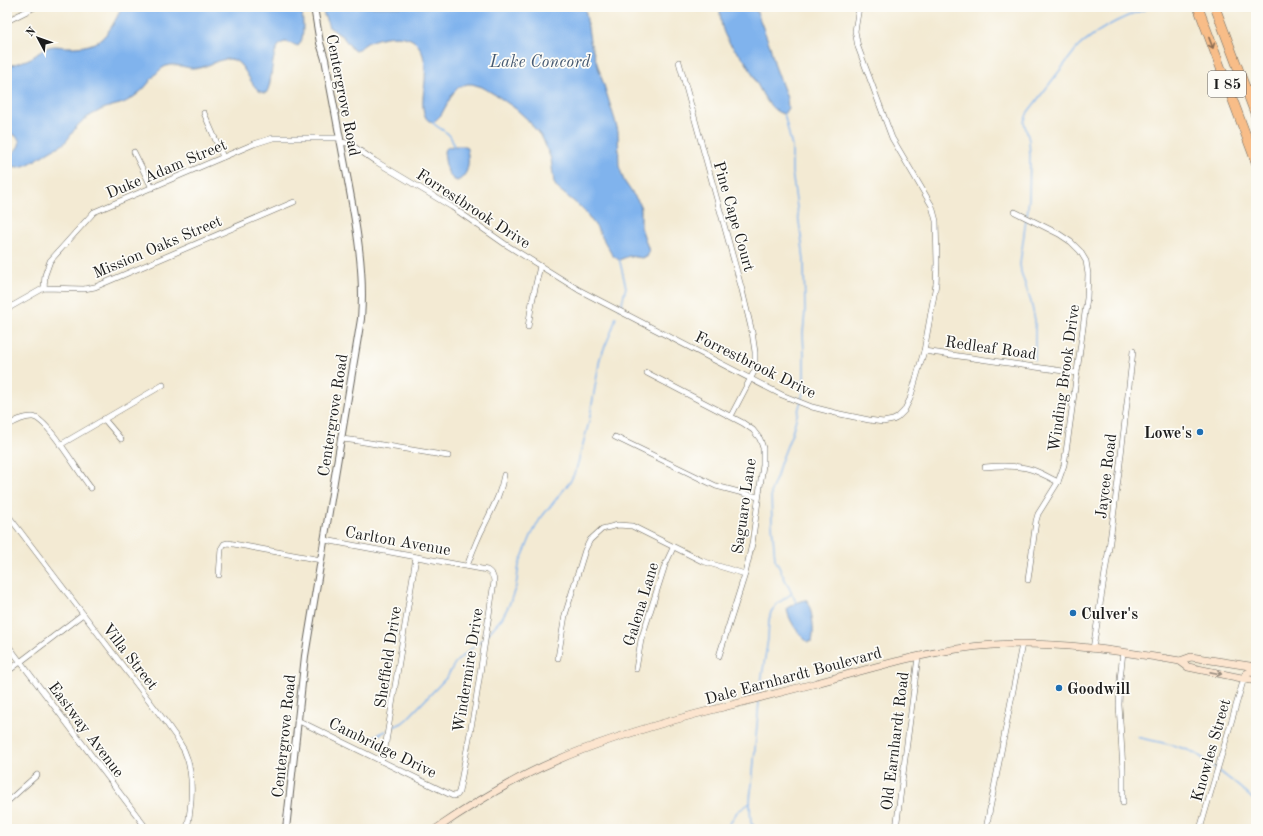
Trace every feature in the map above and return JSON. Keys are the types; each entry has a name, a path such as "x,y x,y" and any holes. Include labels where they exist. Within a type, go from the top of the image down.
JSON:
{"highway":[{"name":"I 85","path":"1198,7 1256,162"},
{"name":"I 85","path":"1215,7 1256,116"}],"main road":[{"name":"Dale Earnhardt Boulevard","path":"436,829 469,807 513,781 555,761 597,744 646,728 918,656 960,648 1022,644 1093,648 1180,661 1188,667 1256,681"},
{"name":"Dale Earnhardt Boulevard","path":"1180,661 1191,657 1256,667"},
{"path":"1244,678 1246,674 1250,672 1256,673"}],"street":[{"path":"7,21 34,7"},
{"name":"Centergrove Road","path":"286,829 305,656 342,439 363,299 360,256 352,201 314,7"},
{"name":"Forrestbrook Drive","path":"340,140 353,146 452,207 540,266 611,308 794,400 812,407 870,420 888,421 897,418 904,411 910,399 924,351 936,284 936,221 932,206 892,138 858,47 855,31 859,7"},
{"name":"Pine Cape Court","path":"679,62 748,312 752,332 755,370 731,416"},
{"path":"204,114 223,157"},
{"name":"Duke Adam Street","path":"44,288 45,275 50,261 94,212 223,157 273,138 340,140"},
{"path":"134,152 152,188"},
{"name":"Mission Oaks Street","path":"44,288 84,289 95,287 294,202"},
{"name":"Winding Brook Drive","path":"1014,212 1072,242 1086,261 1088,274 1087,298 1064,465 1058,482 1038,514 1028,580"},
{"path":"528,327 540,266"},
{"path":"7,309 44,288"},
{"name":"Redleaf Road","path":"924,351 1077,373"},
{"name":"Jaycee Road","path":"1093,648 1119,472 1133,351"},
{"name":"Saguaro Lane","path":"647,374 744,423 754,430 760,439 763,448 763,465 752,544 745,574 719,656"},
{"path":"60,445 163,385"},
{"path":"7,426 22,419 35,417 42,421 91,488"},
{"path":"104,419 121,439"},
{"path":"615,436 716,486 758,497"},
{"path":"342,439 448,456"},
{"path":"985,467 997,466 1025,468 1038,472 1058,482"},
{"path":"467,566 484,526 496,504 500,494 504,474"},
{"name":"Villa Street","path":"7,514 167,724 184,750 192,781 190,815 187,829"},
{"path":"558,658 565,615 586,550 590,540 602,529 618,524 632,526 702,561 745,574"},
{"name":"Carlton Avenue","path":"325,540 467,566"},
{"path":"219,575 221,549 224,544 228,543 321,560"},
{"name":"Galena Lane","path":"636,669 641,640 665,565 674,548"},
{"name":"Sheffield Drive","path":"381,761 385,748 416,556"},
{"name":"Windermire Drive","path":"457,795 461,788 494,582 492,573 487,570 467,566"},
{"path":"7,672 83,614"},
{"name":"Eastway Avenue","path":"7,644 147,829"},
{"path":"986,829 1022,644"},
{"path":"1123,652 1119,699 1123,769 1123,803"},
{"name":"Old Earnhardt Road","path":"896,829 918,656"},
{"name":"Knowles Street","path":"1200,829 1244,678"},
{"name":"Cambridge Drive","path":"297,720 453,796 457,795"},
{"path":"7,802 37,775"}],"water":[{"path":"122,7 302,7 303,33 298,46 286,42 281,44 277,49 274,56 270,81 266,93 257,89 243,67 234,60 225,59 199,68 174,65 166,66 159,71 138,94 123,103 102,109 83,120 62,145 52,149 28,164 19,167 7,166 8,158 17,148 19,139 7,132 7,68 35,56 49,47 79,47 96,42 108,32"},
{"name":"Lake Concord","path":"323,7 585,7 590,41 618,131 619,166 624,181 640,204 641,227 649,252 647,257 642,258 629,256 619,260 612,255 597,228 583,209 557,188 554,183 551,159 543,139 527,119 516,109 482,87 467,84 459,87 453,93 441,115 433,123 431,122 426,118 423,109 425,62 418,45 408,38 394,36 373,40 360,48 353,50 343,37 329,27 324,15"},
{"path":"720,7 755,7 770,46 775,66 787,98 788,108 784,114 777,111 766,100 749,67 724,34"},
{"path":"466,146 468,156 467,171 461,179 457,181 448,173 444,151 448,147"},
{"path":"807,600 809,605 813,625 812,641 808,642 794,627 789,617 787,608"}],"waterway":[{"path":"1027,216 1030,156 1029,140 1024,122 1028,112 1077,48 1085,41 1109,25 1146,9"},
{"path":"784,113 792,147 792,172 804,261 804,390 792,433 771,491 775,559 797,604"},
{"path":"433,122 449,135 453,142 454,148"},
{"path":"1026,219 1020,264 1035,320 1035,360"},
{"path":"619,258 626,287 619,309"},
{"path":"487,635 502,618 509,605 516,586 519,565 540,519 570,482 576,470 589,422 600,358 616,317"},
{"path":"759,695 771,612 777,604 791,594"},
{"path":"389,729 407,719 447,677 455,663 483,639"},
{"path":"757,829 751,823 750,795 759,701"},
{"path":"371,738 386,731"},
{"path":"1137,737 1194,752 1233,781 1256,803"},
{"path":"726,829 737,812 750,803"}],"place":[{"name":"Lowe's","path":"1200,432"},
{"name":"Culver's","path":"1073,613"},
{"name":"Goodwill","path":"1059,688"}]}
